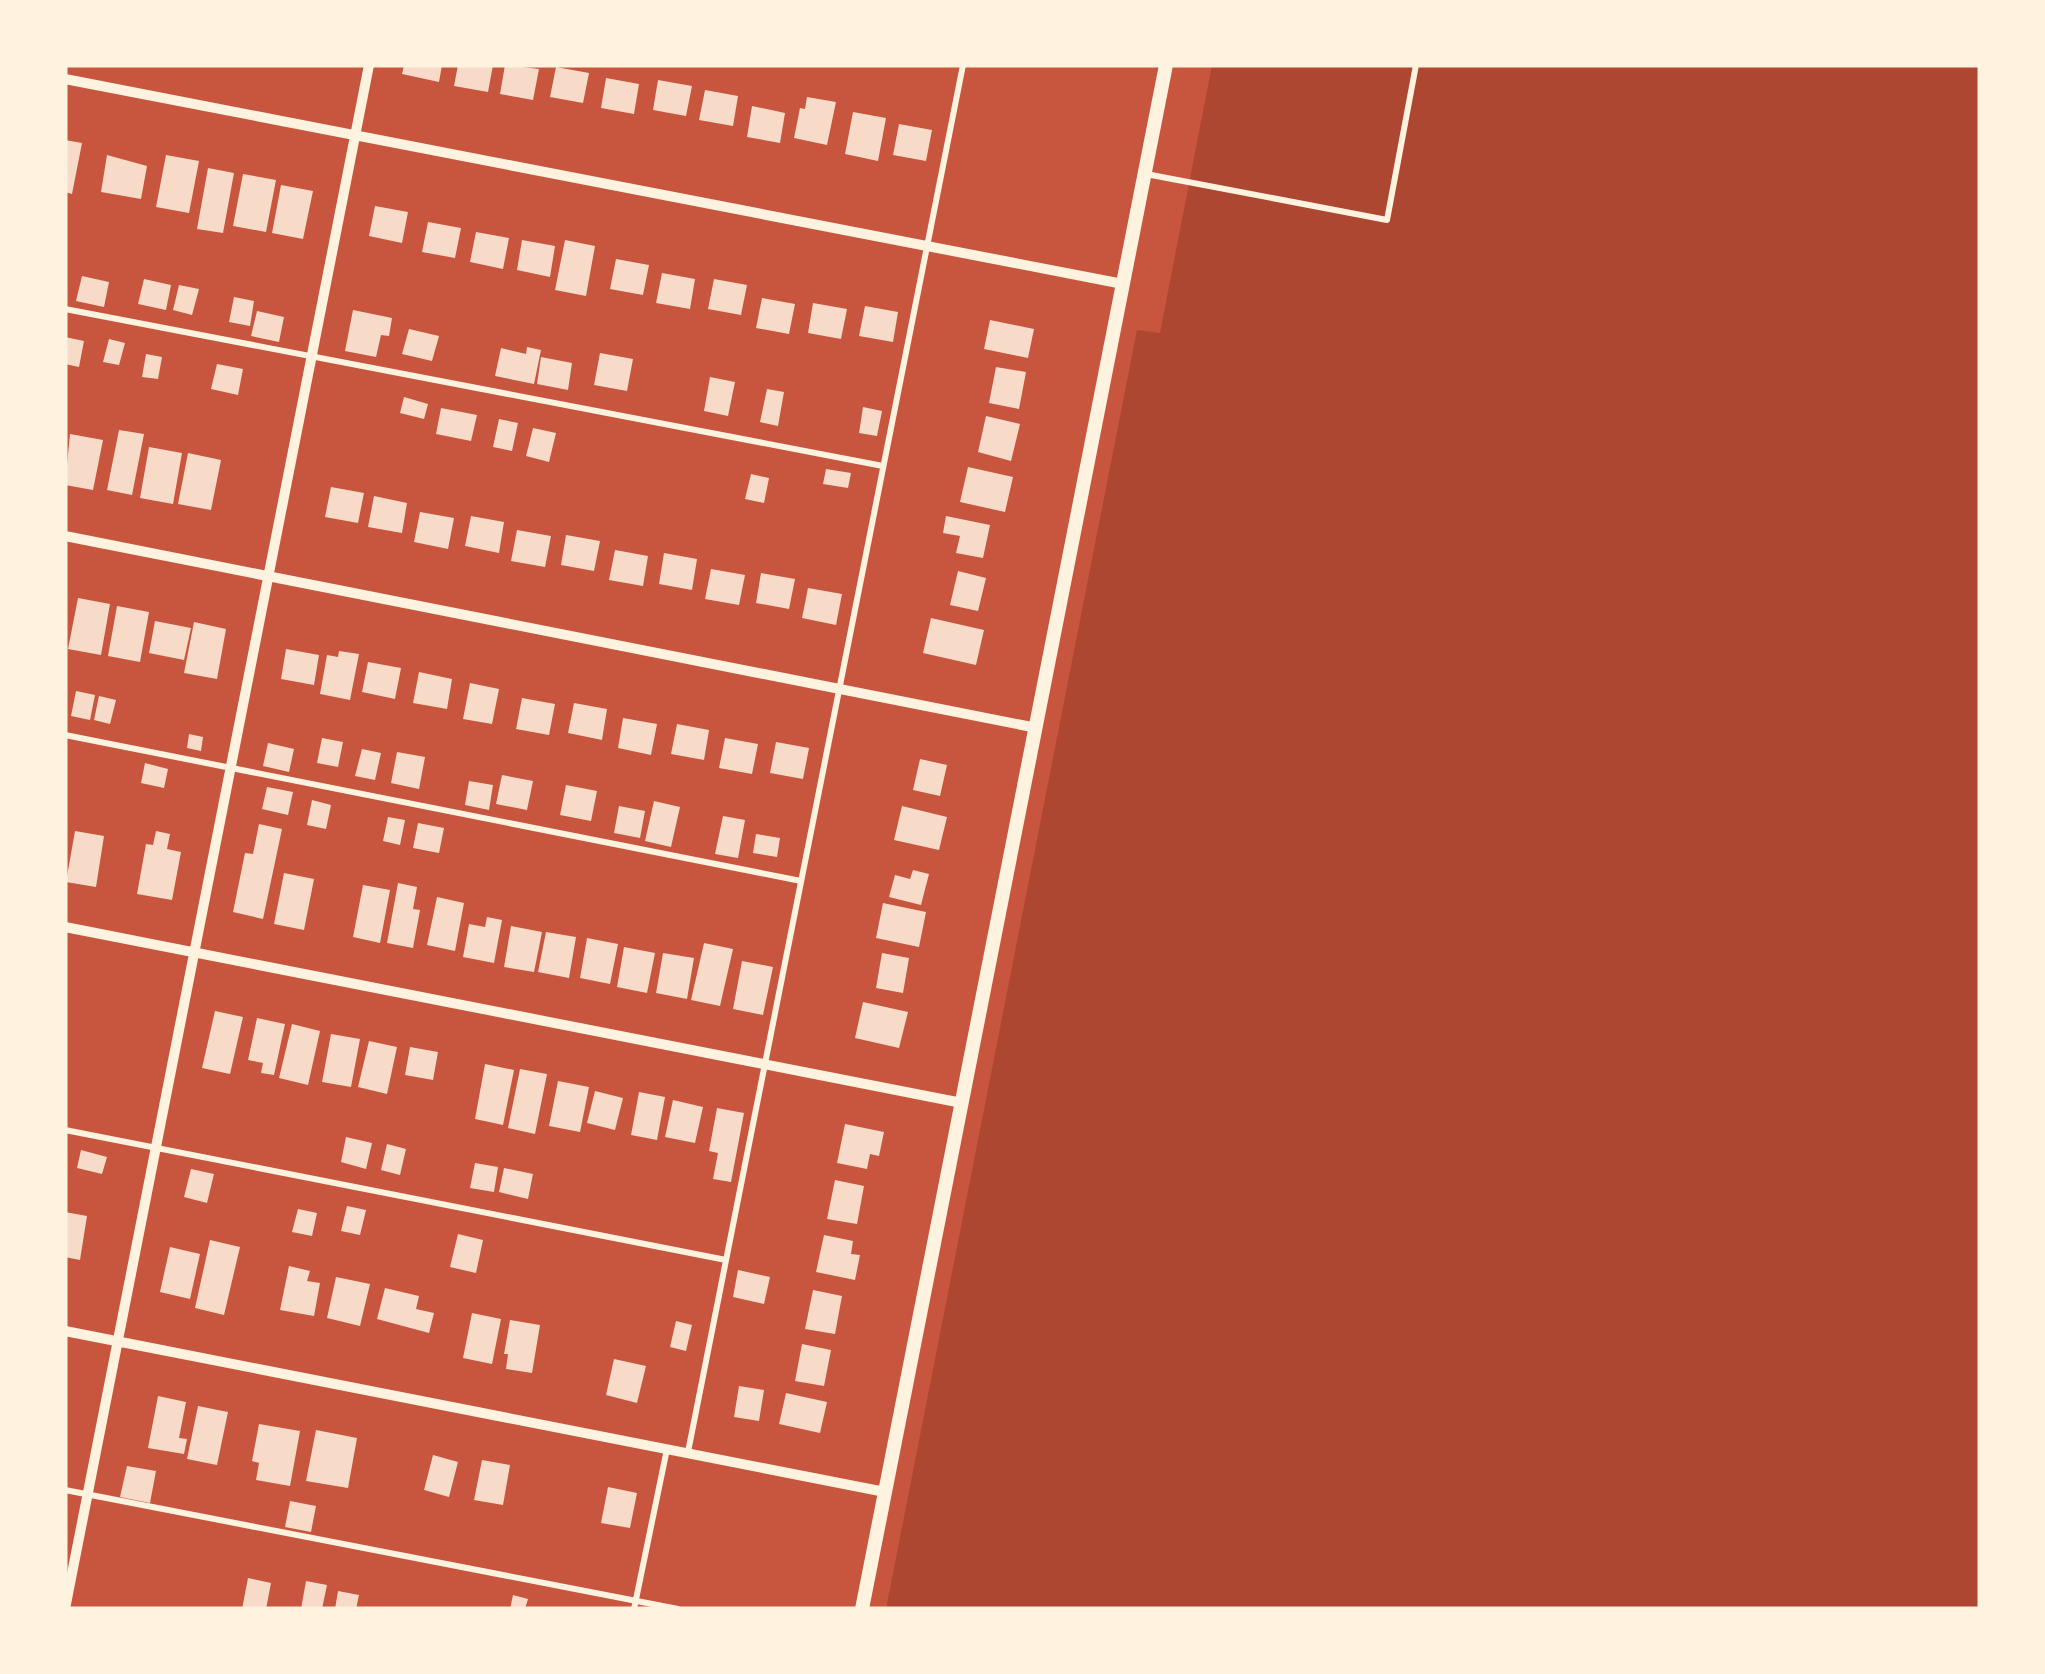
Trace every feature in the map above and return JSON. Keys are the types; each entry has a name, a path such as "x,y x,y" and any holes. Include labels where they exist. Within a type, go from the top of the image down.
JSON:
{"street":[{"path":"65,1609 369,65"},
{"path":"862,1609 1166,65"},
{"path":"65,79 1123,284"},
{"path":"65,536 1037,728"},
{"path":"65,927 962,1102"},
{"path":"65,1331 885,1492"}],"lane":[{"path":"688,1452 963,65"},
{"path":"1145,174 1387,220 1416,65"},
{"path":"65,309 883,466"},
{"path":"65,735 801,881"},
{"path":"65,1130 726,1260"},
{"path":"634,1605 667,1448"},
{"path":"65,1490 634,1605 678,1609"}],"shaded area":[{"path":"1212,65 1980,65 1980,1609 886,1609 1137,330 1160,333"}],"building":[{"path":"404,65 442,65 439,82 402,74"},
{"path":"458,65 493,65 488,92 454,86"},
{"path":"505,65 539,69 533,100 500,94"},
{"path":"556,67 589,73 583,103 550,97"},
{"path":"606,78 639,84 634,114 601,108"},
{"path":"658,80 692,86 686,116 653,110"},
{"path":"705,90 738,96 733,126 699,120"},
{"path":"807,97 836,102 827,145 794,138 800,108 805,109"},
{"path":"752,106 785,113 780,143 747,137"},
{"path":"853,112 886,118 878,161 845,154"},
{"path":"899,124 932,130 926,161 893,155"},
{"path":"65,140 82,143 72,194 65,192"},
{"path":"107,155 147,166 141,199 101,192"},
{"path":"166,155 199,161 189,213 156,207"},
{"path":"208,168 234,173 223,233 197,229"},
{"path":"243,174 276,180 266,232 233,226"},
{"path":"281,185 313,191 303,239 272,233"},
{"path":"375,206 408,212 402,243 369,236"},
{"path":"428,222 461,228 455,258 422,252"},
{"path":"476,232 509,238 503,269 470,262"},
{"path":"522,240 555,246 550,277 517,270"},
{"path":"565,240 595,246 586,296 555,290"},
{"path":"616,259 649,265 643,295 610,289"},
{"path":"662,273 695,279 690,309 656,303"},
{"path":"82,276 109,282 104,307 76,301"},
{"path":"144,279 171,285 166,310 138,304"},
{"path":"714,279 747,285 741,315 708,309"},
{"path":"179,285 199,289 192,315 173,310"},
{"path":"234,297 254,301 250,326 229,322"},
{"path":"762,298 795,304 789,334 756,328"},
{"path":"813,303 847,309 841,339 808,333"},
{"path":"865,306 898,312 893,342 859,336"},
{"path":"353,310 392,318 389,336 381,335 376,357 345,351"},
{"path":"257,311 284,317 279,342 251,336"},
{"path":"990,320 1034,329 1028,358 984,349"},
{"path":"409,329 439,336 432,361 402,354"},
{"path":"65,337 84,341 79,367 65,364"},
{"path":"109,339 125,343 119,365 103,362"},
{"path":"527,347 541,350 534,384 495,376 501,348 526,354"},
{"path":"600,353 633,359 627,391 594,385"},
{"path":"146,354 162,357 158,379 142,377"},
{"path":"541,357 572,363 568,390 537,384"},
{"path":"217,364 243,369 238,395 211,389"},
{"path":"996,367 1026,372 1019,409 989,403"},
{"path":"710,377 735,382 728,416 704,411"},
{"path":"767,389 784,392 778,426 760,422"},
{"path":"404,397 428,404 424,419 400,413"},
{"path":"863,407 882,411 877,436 859,433"},
{"path":"441,408 477,415 471,441 436,434"},
{"path":"986,416 1020,424 1011,461 978,452"},
{"path":"499,419 518,423 512,451 493,447"},
{"path":"533,428 556,433 549,462 526,456"},
{"path":"119,430 144,434 132,495 107,490"},
{"path":"70,434 103,440 93,490 65,485"},
{"path":"149,447 182,453 173,504 140,498"},
{"path":"188,453 221,460 211,510 178,504"},
{"path":"968,467 1013,477 1005,512 960,502"},
{"path":"826,469 851,473 848,488 823,484"},
{"path":"751,474 769,478 764,503 745,499"},
{"path":"331,487 364,493 358,523 325,517"},
{"path":"374,496 407,503 402,533 368,527"},
{"path":"420,512 454,518 448,549 414,542"},
{"path":"471,516 504,522 499,553 465,546"},
{"path":"946,516 990,525 983,558 956,553 960,536 943,533"},
{"path":"517,530 551,536 545,567 511,561"},
{"path":"566,535 600,541 594,571 561,565"},
{"path":"615,550 648,556 643,586 609,580"},
{"path":"664,553 697,559 692,590 659,584"},
{"path":"711,569 745,575 739,605 705,599"},
{"path":"958,571 986,578 978,611 950,605"},
{"path":"761,573 795,579 789,609 756,603"},
{"path":"808,588 842,594 836,625 802,618"},
{"path":"78,598 110,604 101,655 68,649"},
{"path":"117,606 149,612 140,662 108,656"},
{"path":"931,618 984,630 976,665 923,653"},
{"path":"155,621 191,628 184,660 149,653"},
{"path":"194,622 226,629 217,679 184,673"},
{"path":"286,649 319,655 314,685 281,679"},
{"path":"339,651 359,654 350,700 320,694 327,655 338,657"},
{"path":"368,662 401,668 395,699 362,692"},
{"path":"419,672 452,679 447,709 413,703"},
{"path":"470,683 499,689 492,724 463,719"},
{"path":"76,691 95,695 90,720 71,716"},
{"path":"99,696 116,700 110,724 94,720"},
{"path":"522,698 555,704 549,735 516,729"},
{"path":"574,703 607,709 602,740 568,733"},
{"path":"623,718 657,724 651,755 618,748"},
{"path":"677,724 709,730 704,760 671,754"},
{"path":"189,734 203,737 201,751 187,748"},
{"path":"322,738 343,742 338,767 317,763"},
{"path":"725,738 758,744 752,774 719,768"},
{"path":"776,742 809,748 803,779 770,773"},
{"path":"268,743 294,749 289,772 263,766"},
{"path":"362,749 381,753 375,780 355,776"},
{"path":"397,752 425,757 419,789 391,783"},
{"path":"920,759 947,765 940,796 913,790"},
{"path":"145,763 168,769 164,788 141,783"},
{"path":"502,775 533,781 527,810 496,804"},
{"path":"469,781 493,785 489,810 465,805"},
{"path":"566,785 597,791 591,821 560,815"},
{"path":"267,787 293,792 288,815 262,809"},
{"path":"312,800 331,805 326,829 307,825"},
{"path":"654,801 680,807 671,847 645,841"},
{"path":"619,806 645,811 640,838 614,833"},
{"path":"902,806 947,817 939,850 894,840"},
{"path":"723,816 745,820 738,858 715,854"},
{"path":"388,817 405,820 400,845 383,841"},
{"path":"418,823 444,828 439,853 413,848"},
{"path":"259,824 282,829 263,919 233,912 245,853 253,854"},
{"path":"75,831 104,836 96,887 66,882"},
{"path":"156,831 170,834 167,849 181,852 172,900 137,894 146,844 153,845"},
{"path":"756,834 780,838 777,857 753,853"},
{"path":"913,870 929,874 921,905 889,897 895,875 910,879"},
{"path":"284,873 314,879 304,930 274,924"},
{"path":"398,883 417,887 413,909 420,910 413,948 387,943"},
{"path":"363,885 390,890 380,943 353,937"},
{"path":"437,897 464,903 455,951 427,945"},
{"path":"883,903 926,912 919,947 876,938"},
{"path":"487,917 502,920 494,963 463,957 469,924 485,927"},
{"path":"511,926 542,932 534,972 504,967"},
{"path":"546,932 576,937 569,978 538,972"},
{"path":"587,938 618,944 610,984 580,978"},
{"path":"704,943 733,949 720,1006 691,1000"},
{"path":"624,947 655,953 647,993 617,987"},
{"path":"663,953 694,958 687,999 656,993"},
{"path":"882,953 909,958 903,993 876,988"},
{"path":"742,961 773,967 763,1015 733,1009"},
{"path":"863,1002 908,1012 899,1048 855,1038"},
{"path":"215,1011 243,1017 230,1074 202,1068"},
{"path":"257,1018 285,1024 274,1075 261,1073 263,1063 248,1060"},
{"path":"292,1024 320,1031 308,1085 279,1078"},
{"path":"331,1034 360,1039 351,1087 322,1082"},
{"path":"369,1041 397,1047 387,1094 358,1087"},
{"path":"410,1047 438,1052 433,1080 405,1075"},
{"path":"485,1064 514,1070 503,1125 475,1119"},
{"path":"520,1069 547,1074 535,1134 508,1128"},
{"path":"558,1081 589,1087 580,1132 549,1126"},
{"path":"595,1091 623,1098 615,1130 587,1123"},
{"path":"639,1092 665,1097 657,1140 631,1135"},
{"path":"673,1100 703,1107 695,1143 665,1137"},
{"path":"717,1108 744,1113 731,1182 713,1179 718,1153 709,1151"},
{"path":"845,1124 884,1132 879,1156 870,1154 867,1169 837,1163"},
{"path":"346,1137 372,1143 366,1169 341,1162"},
{"path":"387,1144 406,1149 400,1175 381,1170"},
{"path":"81,1150 107,1157 102,1174 77,1168"},
{"path":"475,1163 498,1167 494,1192 470,1188"},
{"path":"504,1168 533,1174 528,1199 499,1192"},
{"path":"191,1169 214,1174 207,1203 184,1197"},
{"path":"835,1180 864,1186 857,1224 827,1219"},
{"path":"347,1206 366,1210 360,1235 341,1231"},
{"path":"298,1209 317,1213 312,1236 292,1232"},
{"path":"65,1212 87,1216 80,1260 65,1257"},
{"path":"458,1234 483,1240 476,1273 450,1267"},
{"path":"824,1235 853,1241 851,1254 860,1255 855,1280 816,1272"},
{"path":"210,1240 240,1247 224,1315 195,1308"},
{"path":"170,1247 200,1254 190,1299 160,1292"},
{"path":"289,1266 310,1271 307,1281 320,1283 314,1316 280,1310"},
{"path":"738,1270 770,1277 764,1304 733,1297"},
{"path":"336,1277 370,1284 360,1326 327,1318"},
{"path":"385,1288 419,1296 416,1309 434,1313 429,1333 377,1319"},
{"path":"813,1290 842,1296 835,1334 805,1329"},
{"path":"472,1313 501,1319 492,1364 463,1358"},
{"path":"510,1320 540,1325 532,1373 506,1369 508,1354 504,1354"},
{"path":"676,1321 692,1325 686,1351 670,1347"},
{"path":"802,1344 831,1350 824,1386 795,1381"},
{"path":"614,1359 646,1366 637,1403 606,1395"},
{"path":"739,1386 764,1390 759,1421 734,1417"},
{"path":"786,1393 827,1402 820,1433 779,1424"},
{"path":"158,1396 186,1402 179,1438 187,1439 184,1454 148,1448"},
{"path":"198,1406 228,1412 217,1465 187,1459"},
{"path":"259,1424 300,1431 290,1486 256,1480 259,1463 252,1461"},
{"path":"316,1430 357,1438 348,1488 306,1481"},
{"path":"433,1455 458,1462 449,1497 424,1490"},
{"path":"482,1460 510,1465 503,1505 474,1500"},
{"path":"127,1466 156,1471 150,1503 120,1497"},
{"path":"608,1487 637,1493 630,1528 601,1523"},
{"path":"290,1501 316,1506 311,1532 285,1527"},
{"path":"248,1578 271,1583 266,1609 242,1609"},
{"path":"306,1581 327,1585 322,1609 301,1609"},
{"path":"338,1591 359,1595 356,1609 335,1609"},
{"path":"513,1595 528,1599 525,1609 510,1609"}]}
